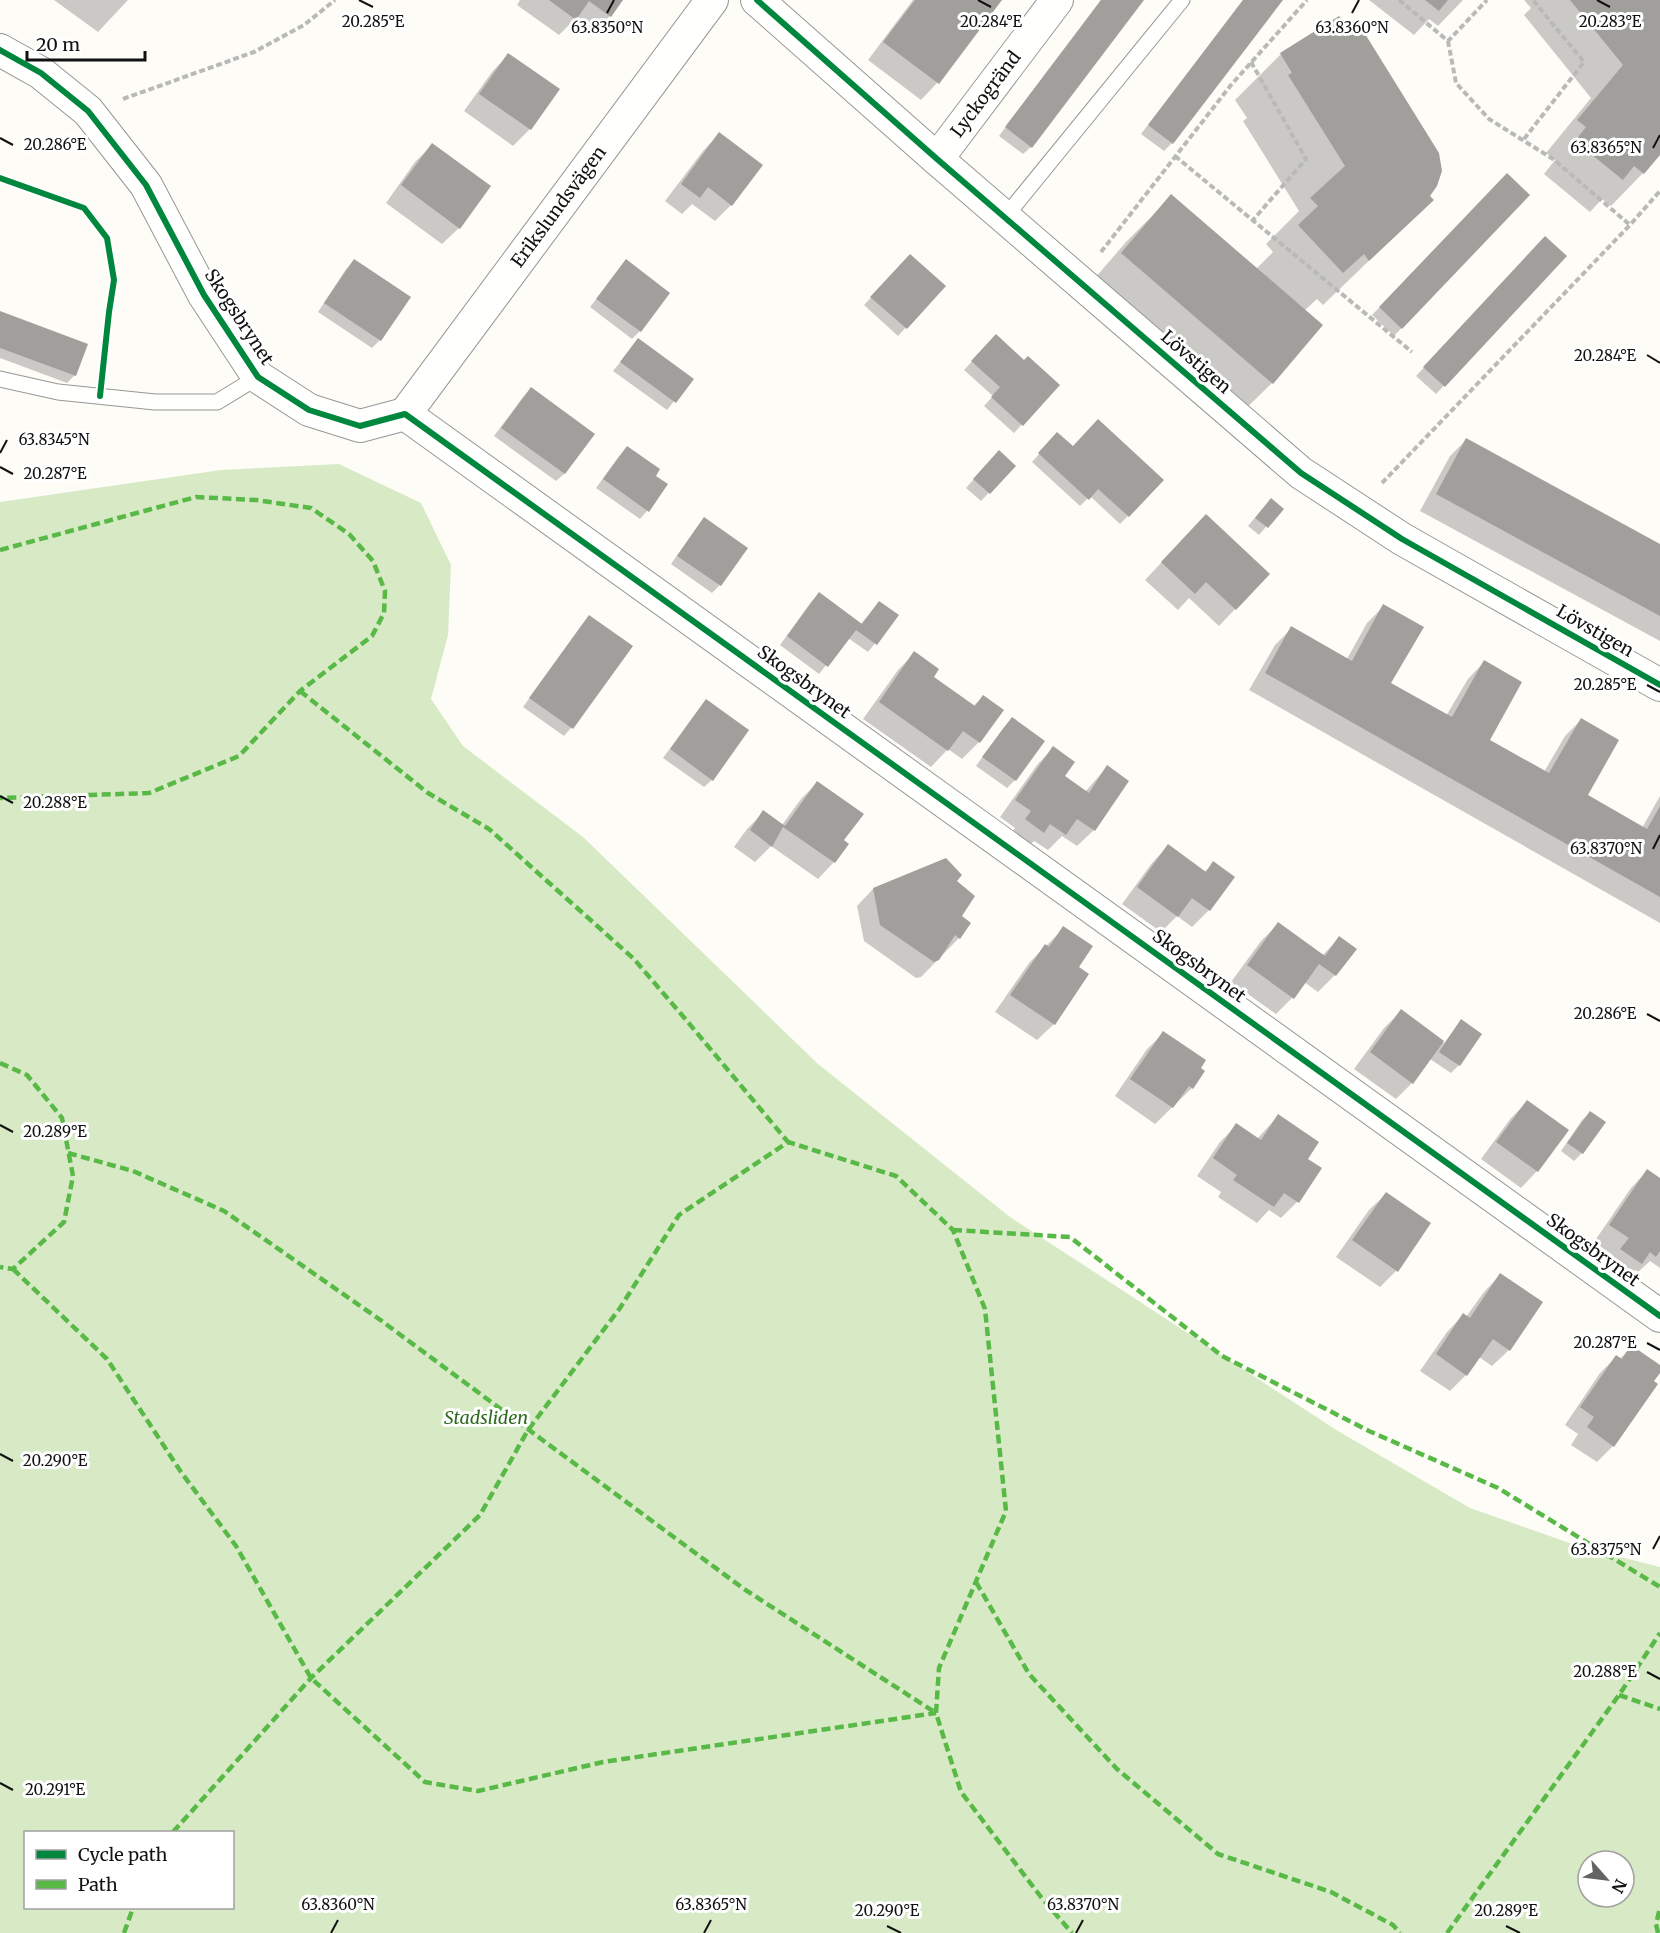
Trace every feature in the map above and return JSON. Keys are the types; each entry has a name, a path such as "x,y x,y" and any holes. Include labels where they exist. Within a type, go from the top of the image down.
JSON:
{"street":[{"name":"Erikslundsvägen","path":"405,414 712,0"},
{"name":"Lövstigen","path":"757,0 937,159 1301,472 1402,539 1660,686"},
{"name":"Lyckogränd","path":"937,159 1057,0"},
{"name":"Skogsbrynet","path":"0,50 41,73 88,111 146,185 204,295 258,377 309,410 360,426 405,414 1660,1316"}],"lane":[{"path":"1005,218 1182,0"},
{"name":"Skogsbrynet","path":"0,379 58,392 155,402 217,402 258,377"}],"path":[{"path":"88,111 254,52 304,25 335,0"},
{"path":"1078,281 1231,85 1307,0"},
{"path":"1399,0 1448,41 1456,82 1489,119 1553,159 1630,225"},
{"path":"1448,41 1487,0"},
{"path":"1524,140 1584,62 1533,0"},
{"path":"1251,62 1306,159 1253,220"},
{"path":"1175,156 1412,352"},
{"path":"1357,510 1660,191"}],"green space":[{"name":"Stadsliden","path":"339,464 421,503 451,565 448,635 431,699 463,746 583,837 818,1064 1010,1217 1338,1431 1470,1508 1581,1547 1660,1567 1660,1933 0,1933 0,502 221,470"}],"building":[{"path":"549,0 623,0 611,17 589,1 576,20"},
{"path":"915,0 1002,0 939,84 883,42"},
{"path":"1101,0 1144,0 1032,148 1005,127"},
{"path":"1243,0 1283,0 1173,144 1148,125"},
{"path":"1425,0 1448,0 1439,11"},
{"path":"1570,0 1660,0 1660,155 1644,174 1634,166 1623,180 1575,141 1586,127 1577,120 1623,65"},
{"path":"1339,16 1351,35 1362,29 1439,153 1442,171 1437,186 1430,196 1434,200 1369,261 1364,254 1343,273 1298,225 1318,206 1310,198 1345,166 1288,75 1292,73 1280,53"},
{"path":"508,53 560,89 531,130 479,94"},
{"path":"719,132 763,165 732,206 708,187 700,198 681,184"},
{"path":"432,143 491,186 460,229 401,185"},
{"path":"1507,173 1530,195 1402,329 1379,307"},
{"path":"1171,194 1323,325 1273,384 1121,253"},
{"path":"1545,236 1567,256 1445,387 1423,367"},
{"path":"910,254 946,286 907,329 870,297"},
{"path":"354,259 411,297 381,341 324,303"},
{"path":"626,259 670,293 641,332 596,299"},
{"path":"0,311 88,344 76,376 0,348"},
{"path":"996,334 1024,360 1028,356 1060,385 1023,426 991,397 1000,387 971,361"},
{"path":"638,338 694,379 676,403 620,362"},
{"path":"531,387 595,434 565,474 501,428"},
{"path":"1098,419 1164,480 1129,517 1098,489 1089,500 1038,453 1057,432 1073,446"},
{"path":"1466,438 1660,544 1660,616 1436,494"},
{"path":"627,446 660,469 656,476 668,484 649,512 603,479"},
{"path":"999,450 1016,466 990,494 973,479"},
{"path":"1271,498 1284,509 1268,528 1255,518"},
{"path":"1206,514 1270,574 1236,610 1206,582 1195,594 1161,562"},
{"path":"704,517 748,548 721,586 677,556"},
{"path":"819,592 862,624 879,601 899,615 877,645 856,630 828,667 787,636"},
{"path":"1383,604 1424,627 1391,683 1452,717 1484,660 1522,682 1490,740 1549,773 1581,718 1619,740 1588,795 1647,829 1660,806 1660,897 1265,673 1291,626 1352,661"},
{"path":"589,615 633,646 573,729 529,698"},
{"path":"914,651 939,669 934,677 975,706 983,695 1004,710 980,743 963,731 948,751 879,702"},
{"path":"706,699 749,730 713,781 670,749"},
{"path":"1012,717 1045,741 1016,781 982,757"},
{"path":"1053,746 1075,762 1065,776 1089,793 1107,765 1129,781 1095,831 1077,819 1066,835 1050,824 1044,833 1025,819 1031,811 1015,800"},
{"path":"817,781 864,814 844,840 849,844 835,863 783,827 772,847 750,830 763,810 785,826"},
{"path":"1168,844 1206,872 1213,861 1235,877 1210,911 1192,898 1178,917 1137,887"},
{"path":"946,858 962,875 957,881 975,896 962,916 971,923 960,939 955,935 939,960 934,962 880,925 873,888"},
{"path":"1278,922 1325,956 1339,936 1357,949 1336,976 1319,964 1294,999 1247,965"},
{"path":"1063,926 1093,946 1079,967 1089,974 1055,1025 1010,995 1045,944 1049,947"},
{"path":"1401,1009 1444,1041 1413,1084 1370,1052"},
{"path":"1461,1019 1482,1034 1460,1066 1439,1052"},
{"path":"1163,1031 1206,1060 1201,1068 1205,1071 1193,1089 1189,1086 1173,1108 1130,1079"},
{"path":"1527,1100 1569,1130 1538,1172 1496,1142"},
{"path":"1590,1111 1606,1122 1583,1154 1567,1143"},
{"path":"1278,1114 1319,1142 1308,1159 1322,1168 1299,1203 1284,1193 1274,1207 1233,1180 1237,1175 1213,1158 1236,1123 1261,1140"},
{"path":"1647,1169 1660,1178 1660,1251 1656,1257 1650,1252 1642,1264 1620,1249 1629,1238 1609,1225"},
{"path":"1386,1192 1431,1223 1398,1272 1352,1240"},
{"path":"1500,1273 1543,1302 1510,1351 1493,1339 1467,1376 1436,1354 1463,1313 1470,1318"},
{"path":"1631,1345 1660,1365 1660,1373 1654,1381 1658,1384 1614,1447 1587,1427 1594,1417 1580,1407 1616,1355 1622,1359"}],"marked path":[{"path":"0,550 196,497 256,500 311,508 349,534 373,561 385,591 384,613 372,636 300,691 239,756 149,793 0,798"},
{"path":"300,691 428,793 489,829 634,959 788,1142"},
{"path":"0,1063 27,1075 62,1118 73,1176 64,1222 13,1269 0,1267"},
{"path":"174,1831 311,1678 480,1515 528,1430 620,1308 679,1215 788,1142 896,1176 953,1230 985,1309 1006,1511 939,1668 936,1713 961,1792 1041,1897 1072,1933"},
{"path":"68,1153 133,1171 224,1211 379,1319 744,1589 936,1713"},
{"path":"953,1230 1070,1237 1222,1356 1369,1431 1498,1488 1660,1587"},
{"path":"13,1269 107,1359 181,1472 236,1546 311,1678 425,1782 478,1791 603,1762 936,1713"},
{"path":"976,1582 1029,1674 1117,1769 1218,1854 1331,1892 1393,1925 1400,1933"},
{"path":"1447,1933 1619,1695 1660,1633"},
{"path":"1619,1695 1660,1709"},
{"path":"1658,1933 1656,1924 1660,1908"},
{"path":"124,1933 133,1909"}],"cycle path":[{"path":"757,0 937,159 1301,473 1402,539 1660,685"},
{"path":"0,50 41,73 88,111 146,185 204,295 258,377 309,410 360,426 405,414 1660,1316"},
{"path":"0,178 84,208 107,238 114,280 100,396"}]}
